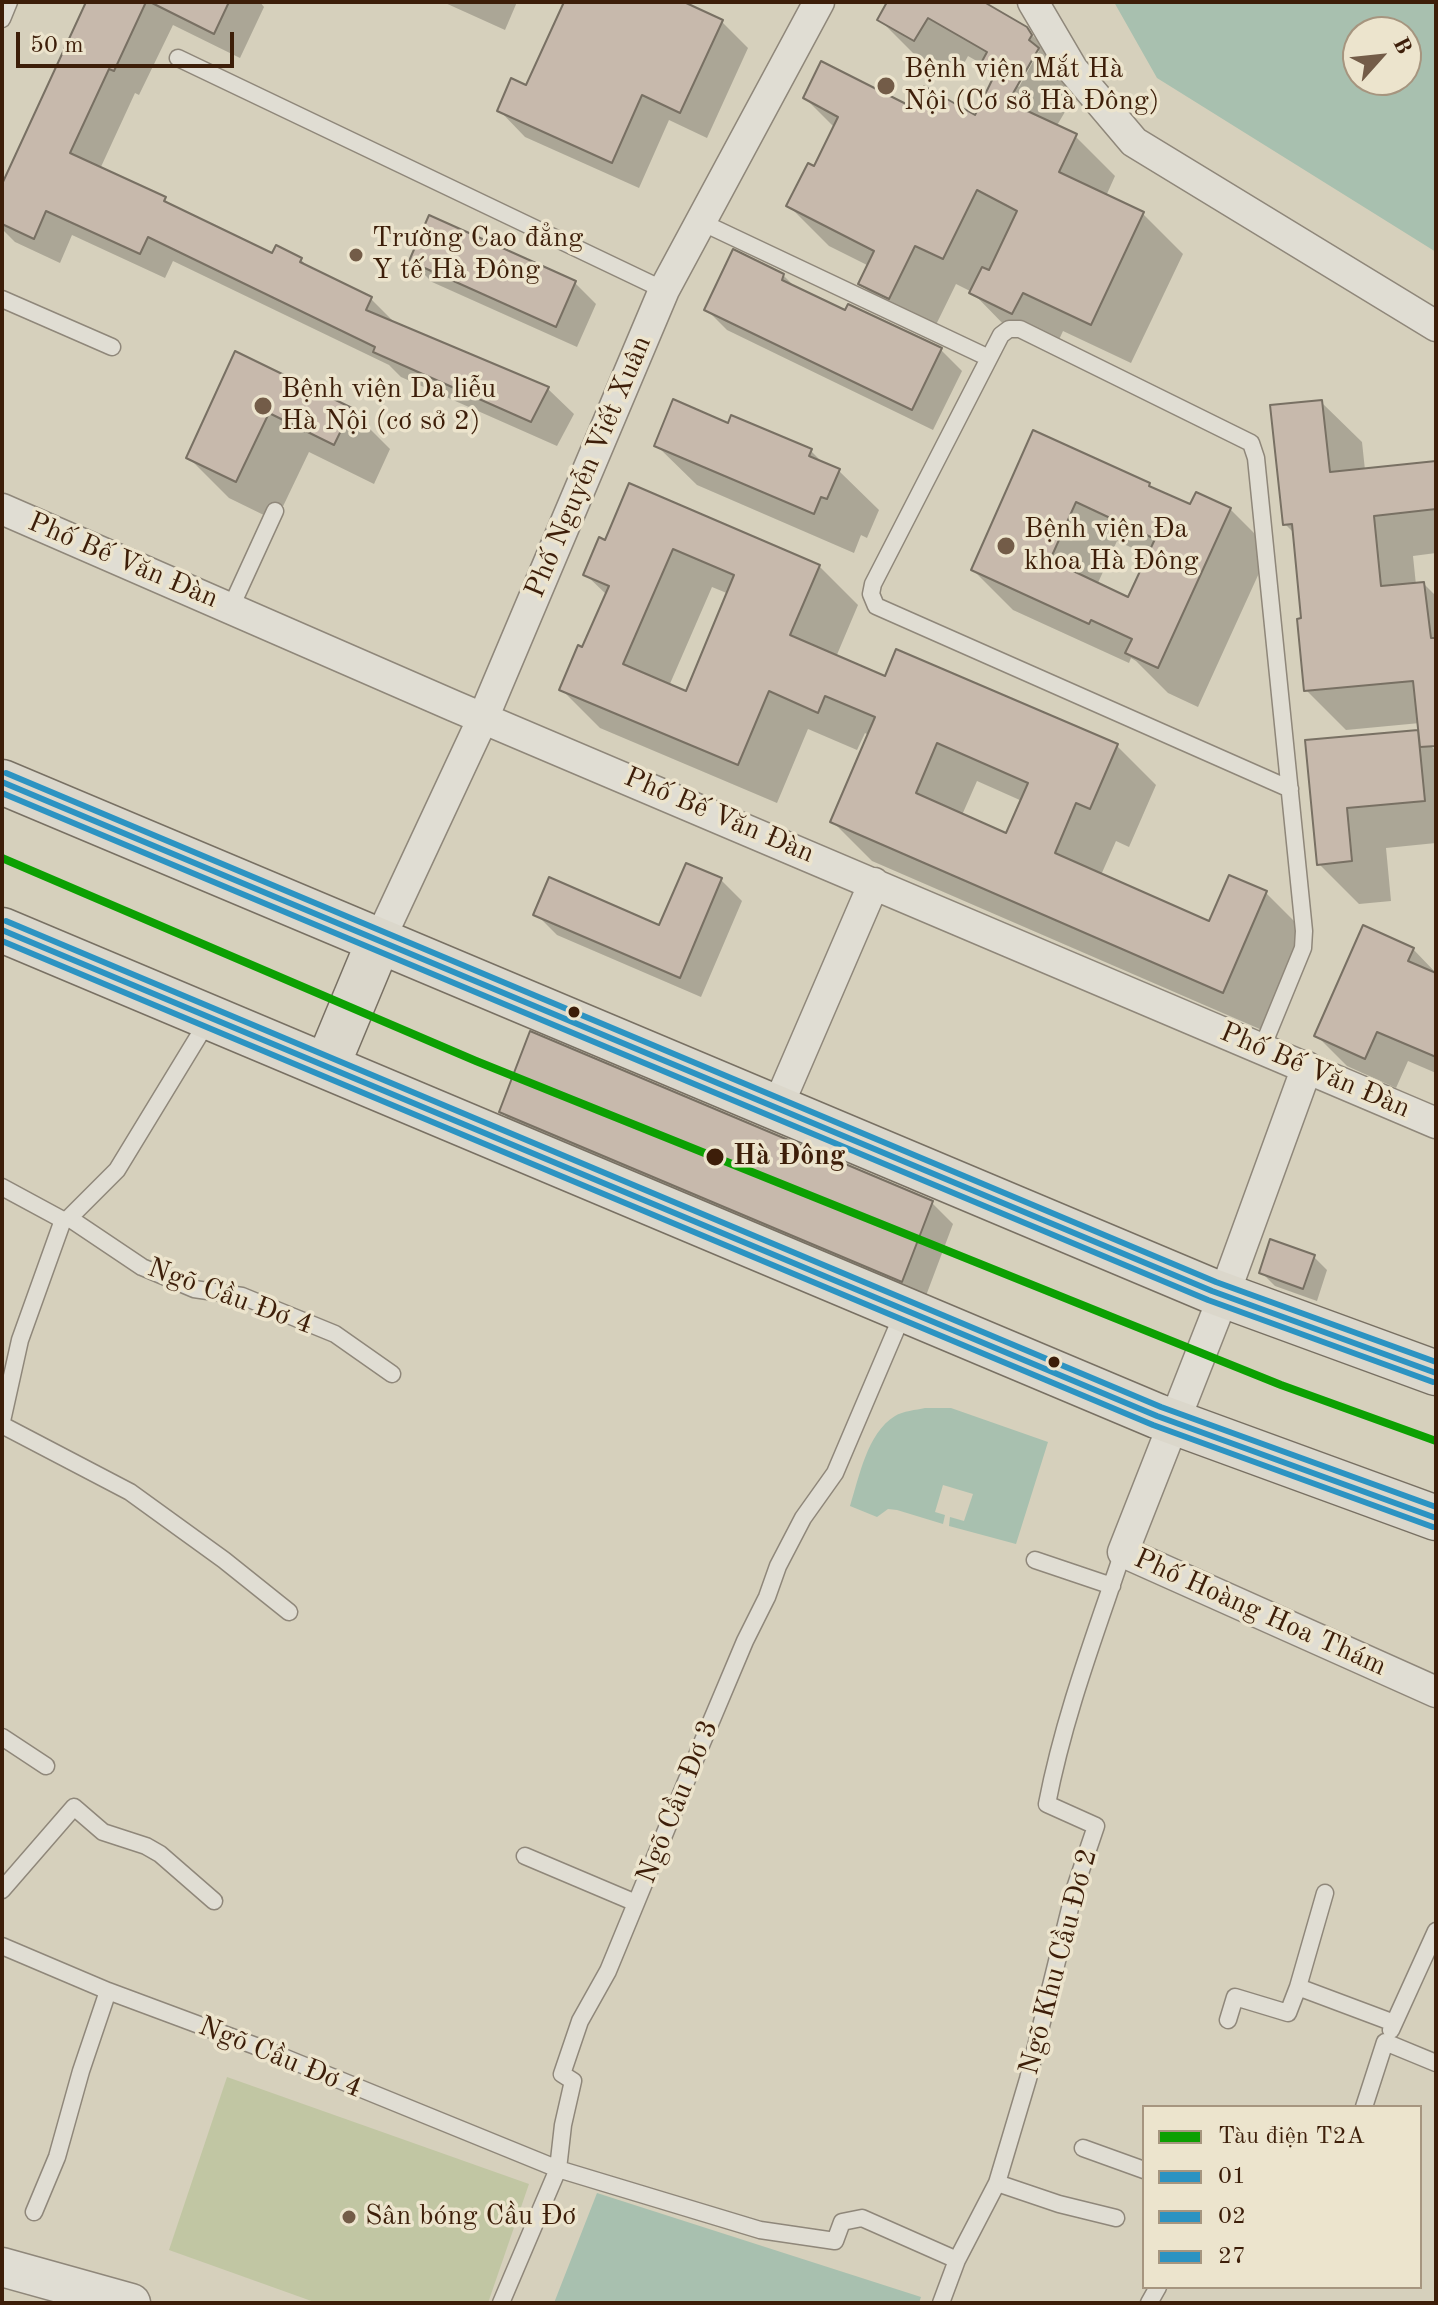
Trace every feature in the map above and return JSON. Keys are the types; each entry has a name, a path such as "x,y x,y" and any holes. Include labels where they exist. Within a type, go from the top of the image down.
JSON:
{"highway":[{"path":"2,782 1224,1295 1436,1373"},
{"path":"2,930 1173,1421 1436,1518"},
{"path":"327,1066 379,941"}],"street":[{"name":"Phố Nguyễn Viết Xuân","path":"379,941 484,716 664,290 819,2"},
{"path":"1033,2 1073,70 1134,142 1436,326"},
{"name":"Phố Bế Văn Đàn","path":"2,509 454,706 484,716 1436,1123"},
{"path":"777,1108 874,883"},
{"name":"Phố Hoàng Hoa Thám","path":"1307,1067 1224,1295 1123,1552 1436,1692"},
{"path":"2,2267 131,2303"}],"lane":[{"path":"2,19 9,2"},
{"path":"178,58 664,290"},
{"path":"699,221 989,358"},
{"path":"2,299 112,347"},
{"path":"1262,1048 1303,948 1304,931 1290,789 1256,458 1251,443 1020,329 1009,329 1001,335 873,584 871,594 876,606 1290,789"},
{"path":"231,607 275,511"},
{"path":"210,1017 117,1170 66,1219 8,1376 2,1423 130,1492 289,1612"},
{"name":"Ngõ Cầu Đơ 4","path":"2,1187 66,1219 142,1267 194,1289 242,1296 335,1334 392,1374"},
{"name":"Ngõ Cầu Đơ 3","path":"501,2303 558,2169 563,2125 573,2081 562,2074 570,2044 591,1996 608,1971 778,1566 803,1518 835,1473 905,1310"},
{"name":"Ngõ Khu Cầu Đơ 2","path":"941,2303 957,2260 997,2183 1028,2079 1075,1888 1096,1826 1047,1804 1086,1656 1123,1552"},
{"path":"1035,1560 1112,1586"},
{"path":"2,1737 46,1766"},
{"path":"2,1890 74,1807 103,1832 146,1846 160,1854 214,1901"},
{"path":"525,1856 636,1903"},
{"path":"1228,2020 1235,1997 1288,2013 1325,1893"},
{"path":"1365,2105 1385,2042 1436,1931"},
{"name":"Ngõ Cầu Đơ 4","path":"2,1946 558,2169 760,2230 835,2241 842,2222 862,2218 957,2260"},
{"path":"1298,1987 1394,2023"},
{"path":"34,2212 57,2157 108,1991"},
{"path":"1385,2042 1436,2063"},
{"path":"1083,2148 1142,2169"},
{"path":"997,2183 1059,2204 1116,2218"}],"shaded area":[{"path":"1114,2 1436,2 1436,252 1157,78"},
{"path":"925,1408 951,1408 1048,1442 1016,1544 949,1526 950,1517 964,1521 973,1494 943,1485 935,1512 945,1515 943,1524 888,1509 877,1517 850,1506 865,1457 877,1433 895,1416"},
{"name":"Sân bóng Cầu Đơ","path":"227,2077 529,2184 488,2303 317,2303 169,2250"},
{"path":"597,2193 921,2297 919,2303 554,2303"}],"building":[{"path":"86,2 146,2 114,71 109,69 70,153 166,197 164,201 272,253 276,245 302,258 300,262 372,297 366,310 549,387 531,422 373,352 375,347 148,237 140,254 46,211 34,239 2,224 2,184"},
{"path":"150,2 229,2 214,34"},
{"path":"564,2 684,2 723,20 680,113 642,95 612,163 497,111 511,78 526,85"},
{"path":"887,2 984,2 1027,27 1032,35 1029,40 1039,48 1008,102 1077,134 1059,172 1144,212 1091,325 1023,293 1012,314 969,293 982,267 989,270 1017,211 977,190 943,259 915,246 889,299 858,284 874,251 786,206 808,163 814,166 838,117 803,98 821,61 912,107 924,86 975,115 995,74 980,65 987,52 928,18 914,41 877,20"},
{"path":"429,215 576,281 556,327 409,261"},
{"path":"733,249 784,274 782,280 845,310 848,304 942,348 912,410 704,310"},
{"path":"235,351 352,408 334,445 269,413 236,482 186,458"},
{"path":"673,399 728,423 731,415 812,449 809,456 840,469 827,499 821,497 814,514 654,446"},
{"path":"1322,400 1330,472 1436,461 1436,509 1374,516 1381,586 1424,582 1431,638 1436,638 1436,746 1420,747 1413,681 1304,691 1292,524 1283,525 1270,405"},
{"path":"1033,430 1190,504 1196,492 1231,508 1158,668 1125,653 1132,639 1091,620 1089,624 971,570","holes":["1076,502 1155,539 1128,597 1050,560"]},
{"path":"629,483 820,565 790,635 885,676 896,649 1118,744 1090,809 1076,803 1055,853 1209,921 1229,875 1267,891 1223,993 830,822 875,717 825,696 818,713 769,691 738,765 559,690 609,586 583,575 599,537 605,540","holes":["673,549 734,575 686,691 623,664","937,743 1028,783 1006,833 916,793"]},
{"path":"1418,730 1425,801 1347,808 1352,861 1317,865 1305,740"},
{"path":"686,863 722,878 680,978 533,915 549,877 659,925"},
{"path":"1363,925 1414,948 1408,961 1436,973 1436,1057 1377,1032 1365,1059 1314,1036"},
{"path":"530,1031 933,1201 902,1282 499,1112"},
{"path":"1270,1239 1315,1255 1303,1289 1259,1273"}],"metro line":[{"name":"T2A","path":"2,858 476,1061 1281,1385 1436,1441"}],"transit line":[{"name":"27","path":"6,773 1216,1282 1436,1362"},
{"name":"01","path":"2,782 1212,1291 1436,1373"},
{"name":"02","path":"2,793 1208,1300 1433,1382"},
{"name":"27","path":"6,921 1161,1407 1436,1507"},
{"name":"01","path":"2,930 1157,1416 1436,1518"},
{"name":"02","path":"2,941 1153,1425 1433,1527"}],"place":[{"name":"Bệnh viện Mắt Hà Nội (Cơ sở Hà Đông)","path":"886,86"},
{"name":"Trường Cao đẳng Y tế Hà Đông","path":"356,255"},
{"name":"Bệnh viện Da liễu Hà Nội (cơ sở 2)","path":"263,406"},
{"name":"Bệnh viện Đa khoa Hà Đông","path":"1006,546"},
{"name":"Hà Đông","path":"715,1157"},
{"name":"Sân bóng Cầu Đơ","path":"349,2217"}]}
